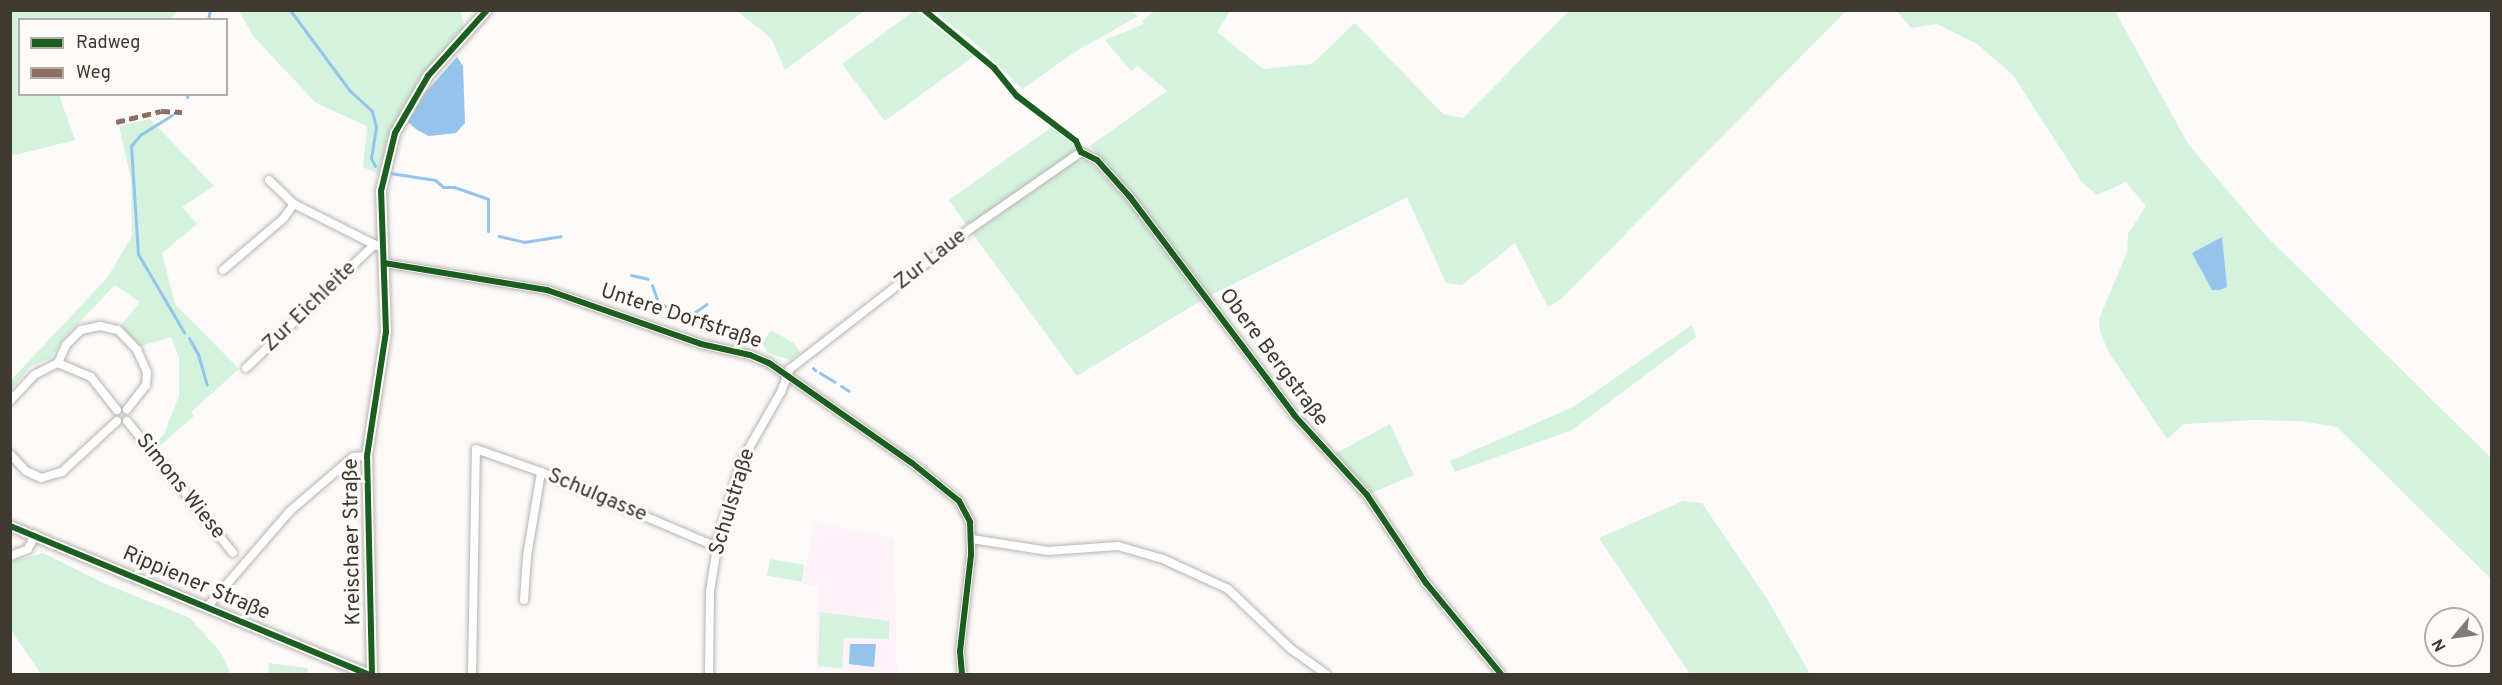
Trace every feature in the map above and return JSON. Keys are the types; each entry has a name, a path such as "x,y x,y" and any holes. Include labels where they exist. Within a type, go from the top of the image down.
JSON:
{"main road":[{"name":"Kreischaer Straße","path":"372,675 367,456 386,332 384,263 378,247 381,191 395,132 429,76 487,10"},
{"name":"Rippiener Straße","path":"10,526 208,606 367,675"}],"street":[{"name":"Zur Laue","path":"787,375 970,229 1081,152"},
{"name":"Obere Bergstraße","path":"1081,152 1097,160 1130,197 1294,415 1366,495 1426,583 1501,675"},
{"name":"Zur Eichleite","path":"246,368 378,247 294,204 269,180"},
{"path":"224,270 282,219 294,204"},
{"name":"Untere Dorfstraße","path":"384,263 547,290 701,344 750,355 787,375 945,488 966,511 972,538"},
{"name":"Simons Wiese","path":"58,363 66,345 81,330 100,326 118,330 137,350 147,372 146,385 127,410 128,422 233,554"},
{"path":"10,401 34,375 58,363 92,377 117,410"},
{"name":"Schulstraße","path":"709,675 710,597 717,547 741,462 787,375"},
{"name":"Simons Wiese","path":"10,454 26,471 41,477 62,472 117,421 117,410 127,410"},
{"name":"Simons Wiese","path":"117,421 128,422"},
{"name":"Schulgasse","path":"472,675 476,449 541,472 717,547"},
{"name":"Kreischaer Straße","path":"208,606 290,511 353,457 367,456"},
{"path":"525,600 528,544 541,472"},
{"path":"10,556 28,549 35,535"},
{"path":"962,675 960,651 972,538 1048,551 1118,546 1163,558 1228,589 1291,649 1326,675"}],"shaded area":[{"path":"814,522 894,538 897,674 815,668 818,587 802,584"}],"green space":[{"path":"11,10 178,11 172,18 18,18 18,96 59,96 75,140 11,156"},
{"path":"915,10 974,56 885,121 842,64"},
{"path":"239,11 461,11 465,35 392,130 378,174 363,167 367,126 316,103 254,37"},
{"path":"737,11 864,11 785,70 771,38"},
{"path":"934,11 1132,11 1138,16 1075,52 1022,89 982,49"},
{"path":"1155,11 1230,11 1217,32 1263,69 1312,64 1355,23 1443,114 1463,118 1569,11 1846,11 1561,299 1548,307 1515,243 1462,285 1446,283 1407,197 1207,297 1077,376 972,233 1073,162 1087,160 1128,201 1132,194 1090,146 1167,91 1138,66 1131,71 1105,40 1144,24 1142,21"},
{"path":"1897,11 2115,11 2188,144 2267,237 2491,458 2491,579 2337,427 2300,421 2255,420 2184,424 2167,439 2108,351 2100,331 2099,319 2127,252 2128,234 2146,206 2126,182 2097,195 2082,182 2013,75 1977,44 1937,24 1911,28"},
{"path":"150,119 214,186 182,207 197,224 162,253 175,304 239,369 191,412 194,416 155,450 152,446 164,434 179,396 179,357 171,337 138,347 119,328 140,302 115,285 64,338 51,358 30,367 11,390 11,380 107,278 132,236 131,179 119,126"},
{"path":"1052,127 1075,145 1075,152 968,227 949,200"},
{"path":"1692,325 1696,337 1572,430 1455,472 1450,461 1573,407"},
{"path":"771,330 794,343 800,353 791,360 768,353 762,344"},
{"path":"1390,424 1414,475 1367,495 1329,457"},
{"path":"1683,501 1702,503 1769,602 1810,674 1690,674 1599,538"},
{"path":"43,553 103,583 190,618 221,653 231,674 41,674 11,630 10,562"},
{"path":"770,559 804,565 802,582 767,576"},
{"path":"820,612 889,621 889,639 844,638 842,668 818,666"},
{"path":"269,663 308,668 307,674 268,674"}],"water":[{"path":"457,57 463,66 465,123 456,133 429,136 408,122 425,93"},
{"path":"2222,237 2227,287 2212,290 2192,253"},
{"path":"850,644 876,644 874,667 849,664"}],"waterway":[{"path":"208,18 210,10"},
{"path":"290,10 350,91 372,111 376,127 371,158 375,166"},
{"path":"172,115 141,134 131,146 138,254 184,332"},
{"path":"390,173 435,180 443,187 454,187 488,199 488,231"},
{"path":"499,236 524,242 561,236"},
{"path":"631,275 648,279"},
{"path":"652,285 658,302 665,306"},
{"path":"687,314 691,315 707,304"},
{"path":"189,338 198,354 207,385"},
{"path":"820,373 835,382"},
{"path":"841,386 849,391"}],"marked path":[{"path":"116,122 161,111 182,112"}],"cycle path":[{"path":"372,674 367,456 386,332 381,191 395,133 428,76 487,10"},
{"path":"924,10 994,68 1017,96 1076,141 1081,152 1097,160 1130,197 1294,415 1367,495 1426,583 1501,674"},
{"path":"384,263 547,290 701,344 750,355 769,363 912,463 959,501 970,522 971,555 960,651 962,674"},
{"path":"10,526 367,674"}]}
